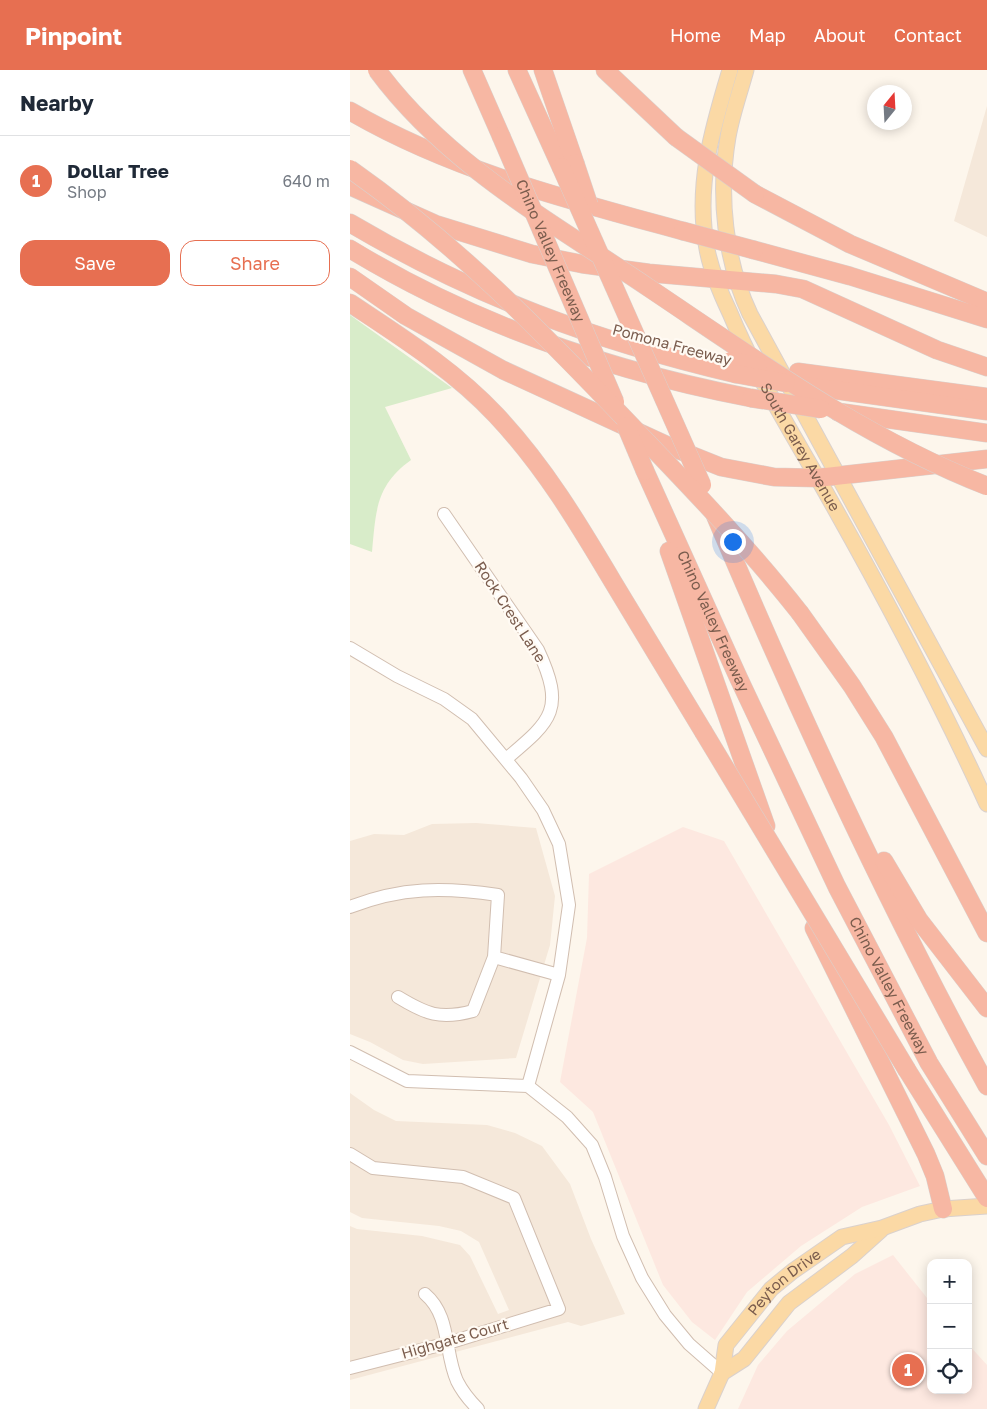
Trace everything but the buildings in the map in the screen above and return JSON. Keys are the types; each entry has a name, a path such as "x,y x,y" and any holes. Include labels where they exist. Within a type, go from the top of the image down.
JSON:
{"highway":[{"path":"377,70 418,117 455,153 513,196 849,420 917,456 987,486"},
{"name":"Chino Valley Freeway","path":"472,70 658,501 837,887 929,1062 987,1156"},
{"path":"517,70 568,165"},
{"path":"543,70 568,165 610,278 702,485 778,665 902,923 987,1086"},
{"path":"605,70 676,137 755,194 850,244 987,302"},
{"path":"350,111 416,145 489,175 545,193 850,276 987,319"},
{"path":"350,169 442,239 517,307 721,520 800,613 852,686 884,737 987,933"},
{"path":"350,186 435,224 532,254 582,264 715,280 776,284 803,288 937,350 987,367"},
{"name":"Pomona Freeway","path":"350,211 445,263 520,297 647,341 741,380 809,392 987,433"},
{"path":"350,223 388,245 499,300 572,328 741,380"},
{"path":"350,238 404,269 520,323 571,342 667,370 741,380"},
{"name":"Pomona Freeway","path":"350,249 448,302 529,336 627,370 679,384 741,380 809,392 987,397"},
{"path":"350,277 406,316 470,354 530,384 666,445 738,471 774,477 817,478 987,459"},
{"path":"350,303 419,349 496,414 530,454 561,496 907,1070 987,1198"},
{"path":"809,392 987,411"},
{"path":"809,392 987,422"},
{"path":"658,501 668,546 768,833 926,1154 935,1176 943,1209"},
{"path":"835,783 919,920 987,1008"}],"main road":[{"name":"South Garey Avenue","path":"730,70 708,149 702,195 707,249 715,280 763,385 817,478 946,715 987,804"},
{"name":"South Garey Avenue","path":"746,70 732,120 725,159 726,220 736,282 750,314 987,748"},
{"path":"866,567 897,601 910,608"},
{"name":"Peyton Drive","path":"706,1409 722,1374 726,1345 771,1289 842,1237 882,1228 920,1214 943,1209 987,1206"},
{"name":"Peyton Drive","path":"722,1374 744,1359 789,1303 852,1256 882,1228"}],"street":[{"name":"Rock Crest Lane","path":"444,514 538,650 550,675 552,704 546,724 506,759"},
{"path":"350,648 397,676 444,699 472,719 521,778 542,810 559,844 569,905 559,975 528,1086"},
{"path":"350,907 378,896 426,888 498,895 494,957 473,1011 455,1016 424,1013 398,997"},
{"path":"494,957 559,975"},
{"path":"350,1052 408,1081 528,1086 567,1117 592,1145 605,1177 623,1236 642,1278 665,1315 689,1344 722,1374"},
{"name":"Highgate Court","path":"350,1154 373,1168 463,1177 514,1198 559,1309 448,1343 350,1368"},
{"path":"425,1294 436,1303 457,1380 478,1409"}],"shaded area":[{"path":"987,106 987,237 954,221"},
{"path":"476,823 536,828 555,896 550,945 516,1058 423,1064 403,1060 370,1042 350,1034 350,841 374,834 404,835 432,824"},
{"path":"683,827 724,841 889,1125 920,1186 862,1207 801,1246 747,1292 715,1340 692,1322 663,1285 593,1112 560,1082 587,938 589,874"},
{"path":"350,1093 374,1110 396,1121 487,1125 515,1133 542,1146 570,1184 591,1239 625,1314 581,1326 568,1322 350,1380 350,1226 357,1229 422,1236 460,1245 470,1256 498,1314 509,1310 479,1242 461,1231 439,1226 362,1218 350,1212"},
{"path":"893,1255 927,1298 927,1394 972,1394 972,1348 987,1365 987,1409 738,1409 758,1365 787,1331 855,1274"}],"green space":[{"path":"350,315 452,388 385,407 411,460 390,480 379,501 372,552 350,544"}],"place":[{"name":"Dollar Tree","path":"908,1370"}]}
